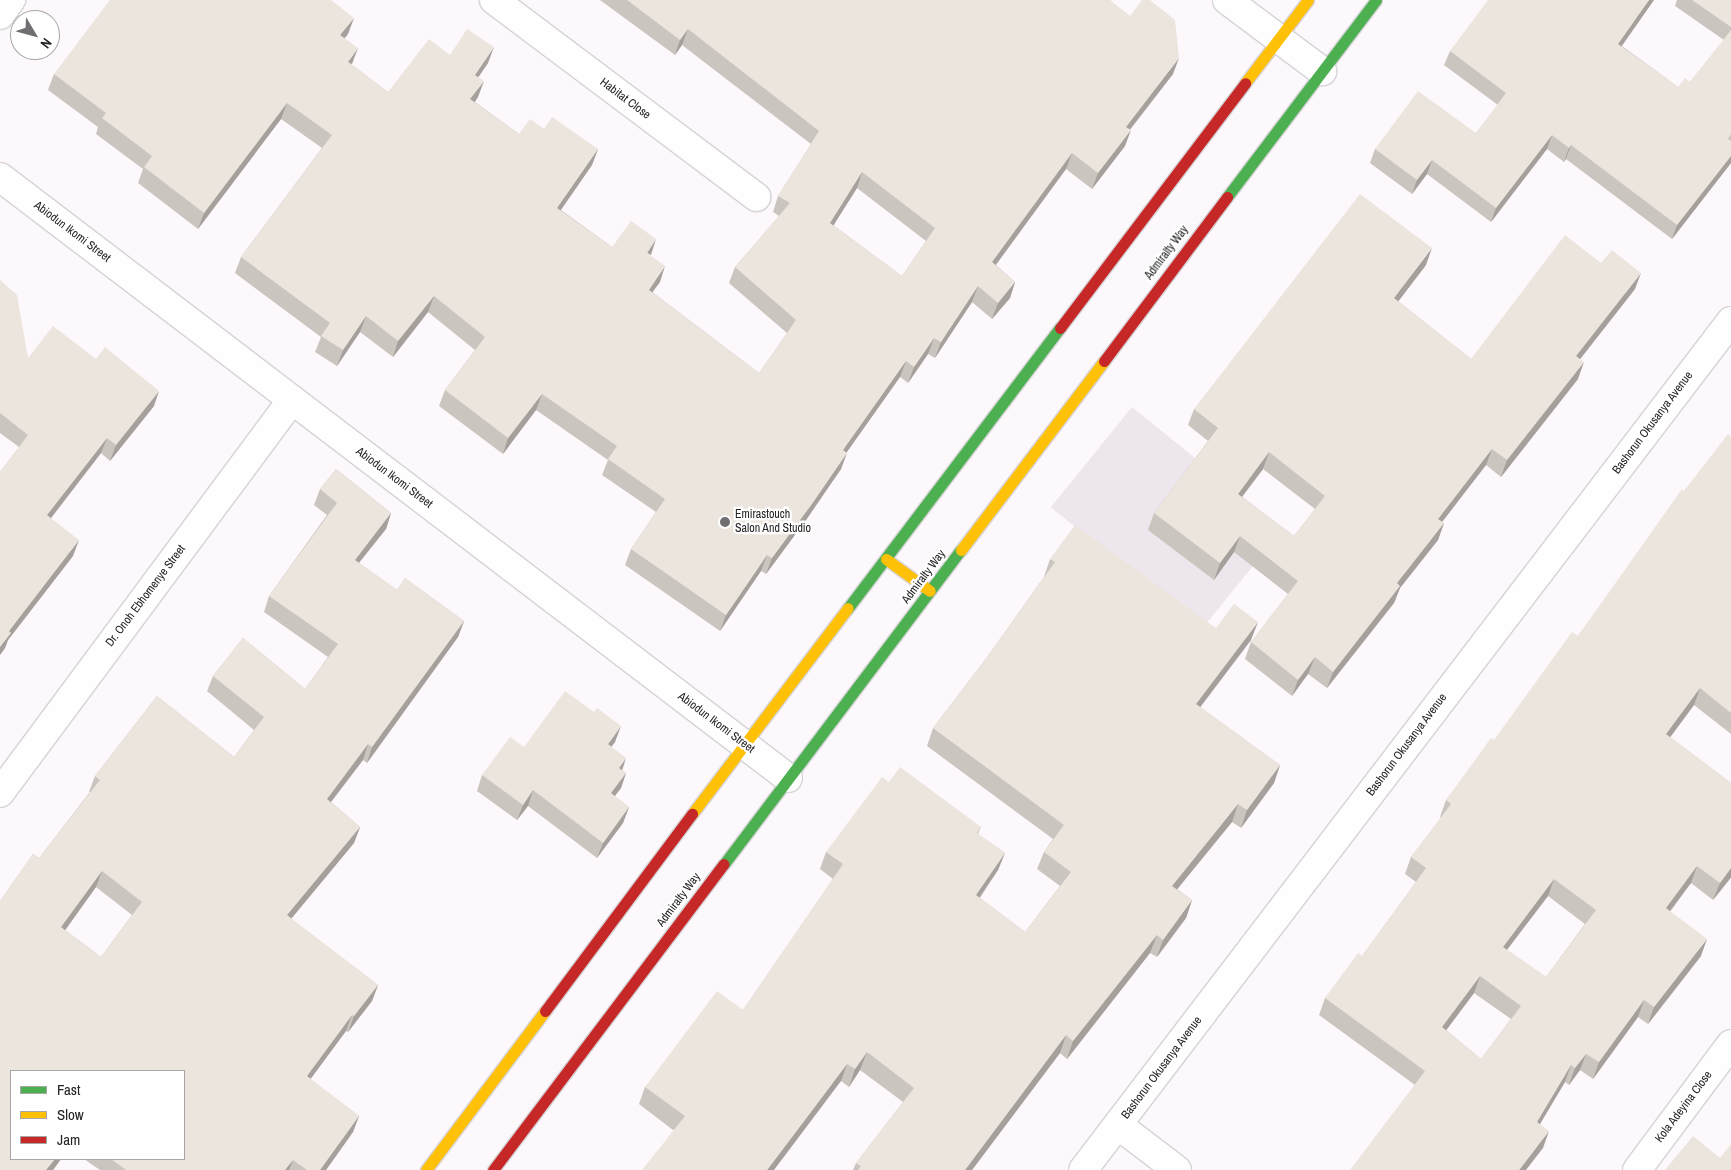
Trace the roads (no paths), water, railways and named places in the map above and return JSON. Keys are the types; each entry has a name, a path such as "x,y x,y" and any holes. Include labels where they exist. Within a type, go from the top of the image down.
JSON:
{"main road":[{"path":"426,1170 744,745 1308,0"},
{"name":"Admiralty Way","path":"493,1170 1376,0"},
{"path":"886,559 930,591"}],"street":[{"path":"0,15 12,0"},
{"name":"Habitat Close","path":"494,0 756,197"},
{"path":"1227,0 1322,71"},
{"name":"Abiodun Ikomi Street","path":"0,177 788,778"},
{"name":"Bashorun Okusanya Avenue","path":"1083,1170 1731,321"},
{"name":"Dr. Onoh Ebhomenye Street","path":"0,793 292,400"},
{"name":"Kola Adeyina Close","path":"1637,1170 1731,1044"},
{"path":"1118,1125 1177,1170"}],"place":[{"name":"Emirastouch Salon And Studio","path":"725,522"}]}
